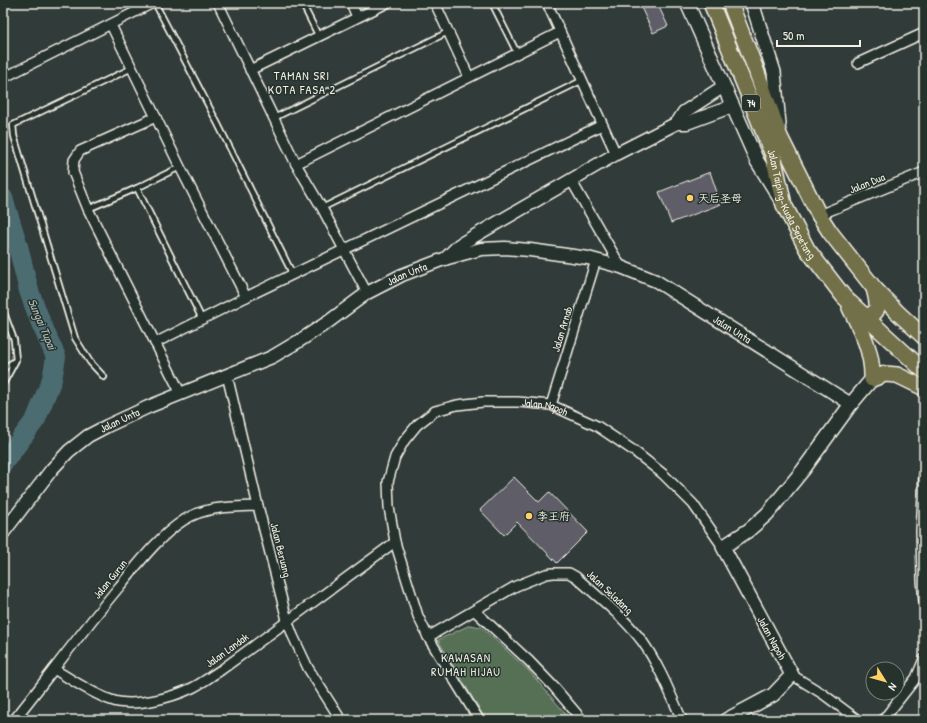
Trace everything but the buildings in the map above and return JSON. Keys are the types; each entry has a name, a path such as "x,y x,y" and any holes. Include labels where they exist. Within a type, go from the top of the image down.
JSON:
{"main road":[{"path":"687,3 757,161 784,205"},
{"name":"Jalan Taiping-Kuala Sepetang","path":"710,3 772,155 784,205 807,249 844,297 924,371"},
{"name":"Jalan Taiping-Kuala Sepetang","path":"730,3 780,137 819,215 830,232 863,272 874,288 924,337"},
{"path":"752,3 774,72 780,137"},
{"path":"862,315 868,316 876,312 877,304 874,288"},
{"path":"844,297 858,324 871,356 873,367 872,379"},
{"path":"722,547 749,530 767,514 803,470 851,404 872,379 885,374 897,375 924,388"},
{"name":"Jalan Napoh","path":"722,547 792,675"},
{"path":"726,720 773,695 792,675"}],"street":[{"path":"3,78 154,3"},
{"path":"218,3 296,164 322,208 367,294"},
{"path":"351,3 358,18"},
{"path":"250,70 388,3"},
{"path":"435,3 469,77"},
{"path":"547,3 616,154"},
{"path":"111,25 180,167 246,297"},
{"path":"296,164 560,32"},
{"path":"858,63 924,33"},
{"path":"677,123 684,112 724,86"},
{"path":"444,260 459,245 616,154 677,123 687,123 733,106"},
{"path":"156,117 80,151 74,160 74,172 88,209 181,394"},
{"path":"155,343 246,297 602,125"},
{"name":"Jalan Dua","path":"819,215 924,172"},
{"path":"571,180 621,267"},
{"path":"481,249 489,237 506,218"},
{"name":"Jalan Unta","path":"3,533 52,469 69,451 88,436 107,426 181,394 272,357 299,341 367,294 402,275 481,249 505,248 530,250 596,260 621,267 656,281 851,404"},
{"name":"Jalan Arnab","path":"551,405 596,260"},
{"name":"Jalan Beruang","path":"227,375 287,620 308,668 342,720"},
{"name":"Jalan Napoh","path":"479,720 428,637 418,616 395,542 389,507 388,482 395,458 404,441 417,424 435,411 457,405 483,402 518,402 551,405 597,426 634,451 663,474 693,504 722,547"},
{"path":"924,475 921,531 924,602"},
{"name":"Jalan Gurun","path":"14,720 103,606 143,558 169,532 185,520 202,512 224,508 258,506"},
{"name":"Jalan Landak","path":"54,669 89,690 112,701 127,703 148,701 174,695 193,688 221,670 395,542"},
{"name":"Jalan Seladang","path":"428,637 516,586 546,574 561,572 569,573 576,577 615,611 641,640 652,656 682,720"},
{"path":"475,611 549,682 582,720"},
{"path":"883,720 916,678 924,659"},
{"name":"Jalan Napoh","path":"792,675 822,694 858,720"}],"lane":[{"path":"154,3 218,124 293,275"},
{"path":"302,3 319,37"},
{"path":"492,3 517,53"},
{"path":"273,118 448,32"},
{"path":"104,377 90,362 75,338 14,136 13,125 132,68"},
{"path":"322,208 583,80"},
{"path":"88,209 137,188 180,167"},
{"path":"137,188 202,319"},
{"path":"3,310 14,340 16,360 3,384"},
{"path":"3,369 16,360"}],"green space":[{"path":"470,625 481,627 528,670 571,720 486,720 438,640"}],"waterway":[{"name":"Sungai Tupai","path":"3,198 18,246 29,291 56,357 52,379 36,419 3,463"}],"place":[{"name":"天后圣母","path":"690,198"},
{"name":"李王府","path":"529,516"}],"district":[{"name":"TAMAN SRI KOTA FASA 2","path":"302,83"},
{"name":"KAWASAN RUMAH HIJAU","path":"466,665"}]}
